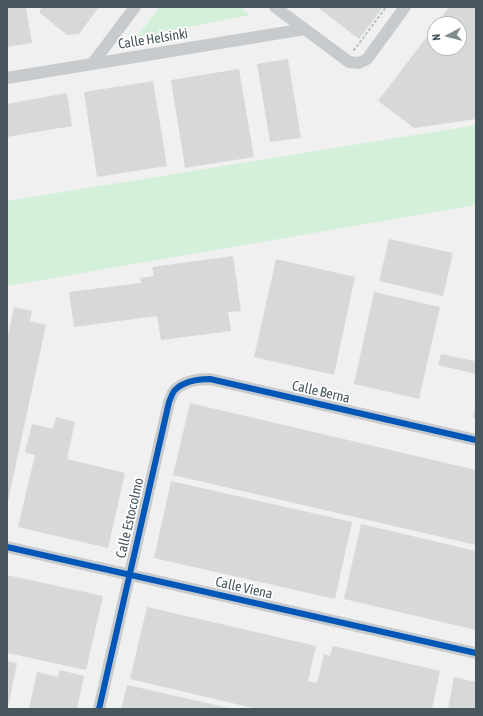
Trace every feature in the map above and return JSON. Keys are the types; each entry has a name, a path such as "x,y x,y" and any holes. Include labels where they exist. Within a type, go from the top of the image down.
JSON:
{"street":[{"path":"93,63 135,7"},
{"path":"275,7 349,62 359,63 367,59 405,7"},
{"name":"Calle Helsinki","path":"7,78 305,29"},
{"name":"Calle Berna","path":"169,402 175,390 188,382 200,379 210,380 476,440"},
{"name":"Calle Estocolmo","path":"99,709 169,402"},
{"name":"Calle Viena","path":"7,547 476,652"}],"path":[{"path":"350,49 355,49 386,7"}],"green space":[{"path":"159,7 240,7 250,15 137,37"},
{"path":"476,125 476,205 7,286 7,201"}],"building":[{"path":"7,7 26,7 32,43 7,47"},
{"path":"42,7 99,7 79,34 67,35 39,12"},
{"path":"317,7 383,7 359,39"},
{"path":"449,7 476,7 476,119 414,128 378,101 427,37 427,56 467,56 467,16 442,16"},
{"path":"288,59 301,138 270,142 257,64"},
{"path":"239,69 254,157 185,168 171,80"},
{"path":"153,81 167,166 97,177 84,92"},
{"path":"67,93 72,126 7,137 7,104"},
{"path":"389,239 453,253 443,296 379,281"},
{"path":"233,256 241,311 228,312 231,331 161,340 157,316 74,327 69,292 141,283 140,278 154,276 152,267"},
{"path":"276,259 355,277 334,375 254,357"},
{"path":"374,292 440,307 419,399 354,384"},
{"path":"14,307 32,311 30,321 46,325 8,501 7,340"},
{"path":"441,354 474,361 476,356 476,374 438,365"},
{"path":"190,403 476,470 476,545 173,475"},
{"path":"475,406 476,418 473,418"},
{"path":"56,417 75,422 67,459 125,473 108,548 18,527 35,455 25,452 32,424 53,429"},
{"path":"171,481 352,522 335,599 154,558"},
{"path":"361,524 476,551 476,630 344,599"},
{"path":"7,575 103,596 86,670 7,653"},
{"path":"147,607 316,646 308,681 317,683 324,654 330,656 333,646 440,671 432,709 257,709 130,679"},
{"path":"7,661 17,663 8,707 7,707"},
{"path":"60,670 84,676 77,709 29,709 37,672 58,677"},
{"path":"454,677 476,682 476,709 448,709"},
{"path":"127,685 229,708 229,709 121,709"}],"cycle path":[{"path":"99,709 169,402 175,390 183,384 201,379 210,379 476,440"},
{"path":"7,547 476,653"}]}
